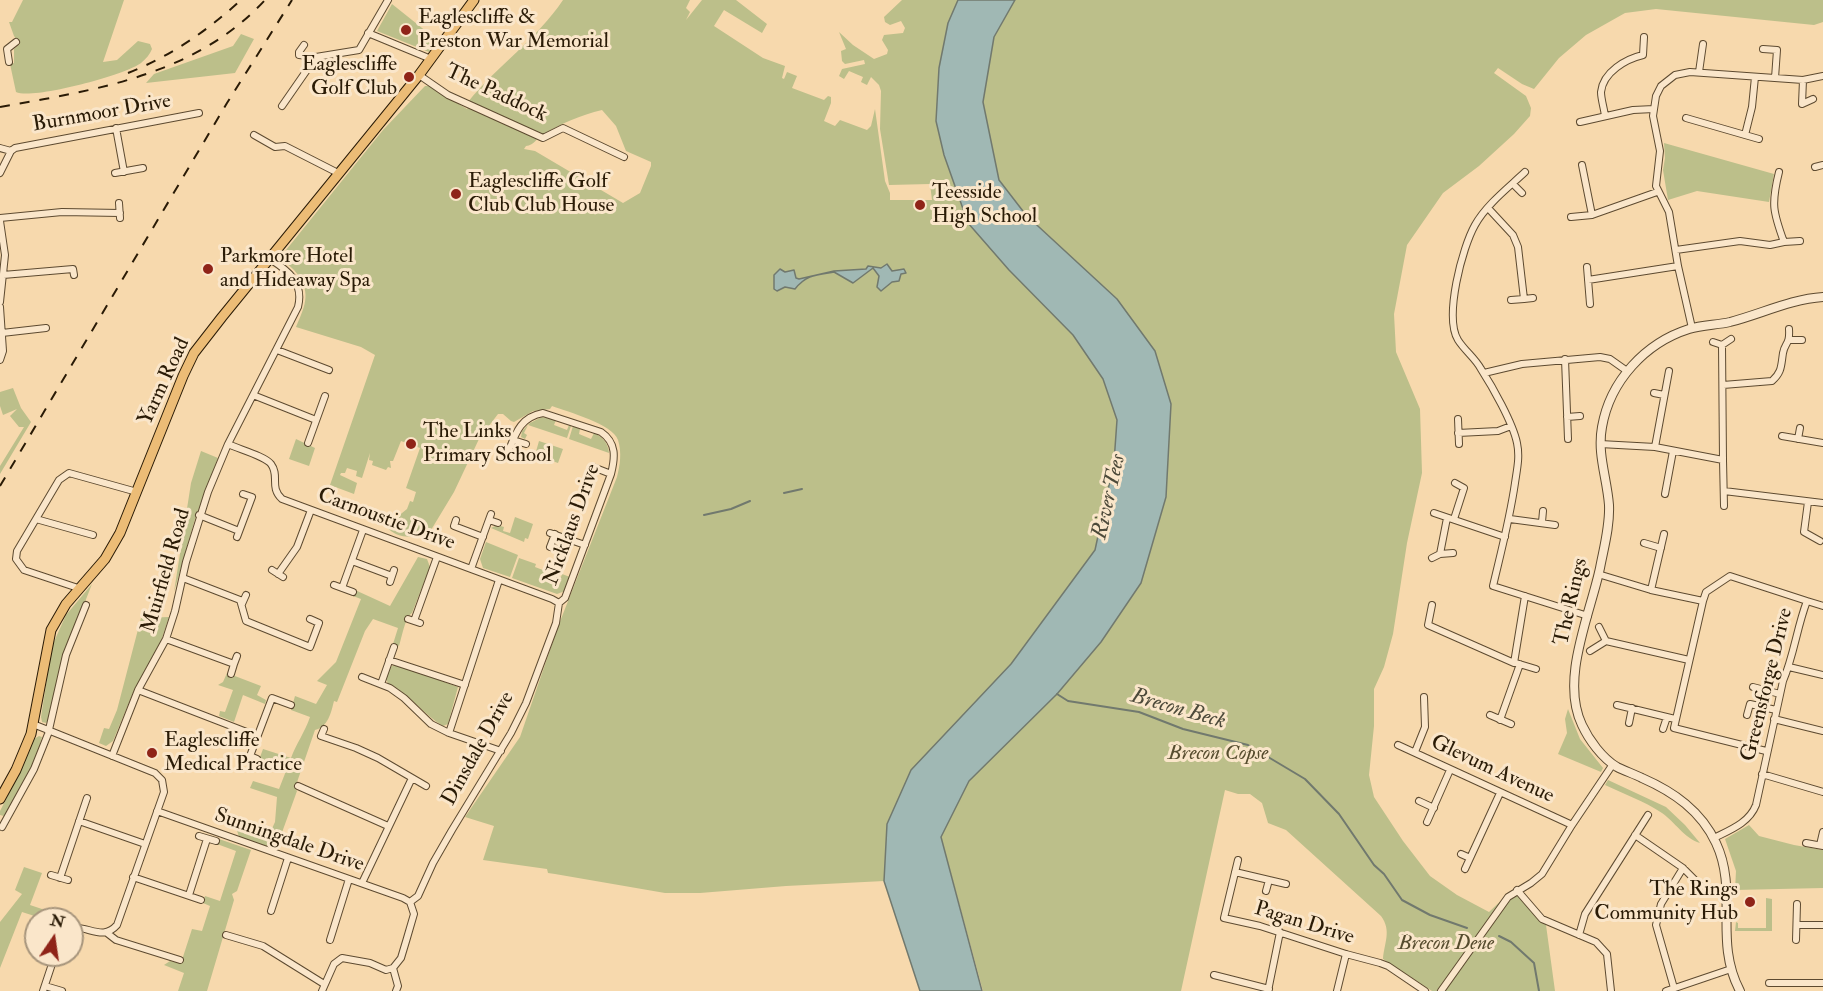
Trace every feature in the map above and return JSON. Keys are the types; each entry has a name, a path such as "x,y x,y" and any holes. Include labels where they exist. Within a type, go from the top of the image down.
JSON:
{"main road":[{"name":"Yarm Road","path":"0,799 21,759 33,724 50,634 59,614 111,549 124,526 174,397 194,353 419,75 474,0"}],"street":[{"path":"304,45 298,52 299,56 316,57 359,50 388,0"},
{"path":"368,33 431,59"},
{"path":"1605,116 1601,92 1604,83 1629,58 1643,55 1644,37"},
{"path":"9,62 4,49 16,42"},
{"path":"1699,72 1703,44"},
{"path":"1763,49 1777,50 1775,78"},
{"path":"282,106 316,57"},
{"path":"1692,328 1678,266 1670,212 1657,192 1656,176 1660,151 1653,116 1656,96 1661,86 1675,75 1690,72 1803,80 1823,76"},
{"name":"The Paddock","path":"419,75 448,95 543,138 563,128 624,157"},
{"path":"1745,135 1752,107 1755,77"},
{"path":"1802,104 1803,80"},
{"path":"1795,108 1813,99"},
{"path":"1580,122 1633,110 1654,109"},
{"name":"Burnmoor Drive","path":"0,173 11,151 24,145 199,113"},
{"path":"1686,118 1759,139"},
{"path":"116,128 124,172"},
{"path":"254,135 275,147 285,146 338,173"},
{"name":"Burnmoor Drive","path":"0,148 11,151"},
{"path":"1582,165 1592,215"},
{"path":"1815,167 1823,165"},
{"path":"115,174 143,168"},
{"path":"1525,172 1475,224 1467,244 1454,304 1456,337 1484,373 1511,426 1519,456 1510,519 1493,586 1588,615"},
{"path":"1779,172 1773,204 1775,219 1784,242"},
{"path":"1513,184 1522,193"},
{"path":"1776,184 1784,186"},
{"path":"1571,217 1592,215 1657,192"},
{"path":"0,302 5,255 0,219 62,212 120,215 119,203"},
{"path":"1488,208 1513,235 1518,247 1524,299"},
{"path":"1676,250 1740,241 1770,245 1800,241"},
{"name":"Muirfield Road","path":"112,756 138,690 166,639 199,515 228,444 300,300 298,285 294,277 270,259"},
{"path":"1588,280 1678,266"},
{"path":"1587,267 1590,304"},
{"path":"3,275 76,271"},
{"name":"The Rings","path":"1740,991 1731,969 1726,941 1728,892 1722,855 1714,838 1702,819 1677,796 1613,764 1589,738 1576,710 1574,675 1609,520 1609,504 1601,465 1600,444 1605,412 1612,394 1627,371 1662,341 1692,328 1729,322 1791,303 1823,297"},
{"path":"1511,300 1533,298"},
{"path":"0,307 3,351 0,360"},
{"path":"2,333 46,328"},
{"path":"1723,385 1772,381 1781,370 1784,349 1790,340 1789,330"},
{"path":"1722,345 1731,339"},
{"path":"1790,340 1802,340"},
{"path":"1713,342 1722,345"},
{"path":"1722,345 1724,506"},
{"path":"277,350 329,370"},
{"path":"1484,373 1513,365 1600,357 1610,359 1627,371"},
{"path":"1565,359 1568,439"},
{"path":"1654,447 1669,371"},
{"path":"1654,393 1664,395"},
{"path":"253,395 316,420"},
{"path":"308,442 325,396"},
{"name":"Nicklaus Drive","path":"509,450 516,432 524,421 543,413 605,434 613,444 614,460 610,474 565,598 559,603"},
{"path":"1567,417 1580,416"},
{"path":"1458,419 1459,444"},
{"path":"1458,433 1498,431 1511,426"},
{"path":"1798,439 1800,428"},
{"path":"1782,436 1823,443"},
{"path":"513,440 526,444"},
{"name":"Carnoustie Drive","path":"228,444 268,461 274,470 274,487 279,496 559,603"},
{"path":"1600,444 1654,447 1724,460"},
{"path":"1665,494 1673,451"},
{"path":"593,467 610,474"},
{"path":"78,588 29,572 17,563 17,551 59,480 69,473 137,492"},
{"path":"1455,483 1464,488 1473,488"},
{"path":"1440,554 1451,518 1464,488"},
{"path":"1724,491 1823,503"},
{"path":"199,515 238,534 252,497 243,494"},
{"path":"1808,502 1804,532 1820,541"},
{"path":"278,573 297,547 311,510"},
{"path":"1542,522 1543,511"},
{"path":"1434,513 1505,537"},
{"path":"471,569 490,517 498,523"},
{"path":"36,519 93,536"},
{"path":"1510,519 1555,525"},
{"path":"456,520 454,526 483,537"},
{"path":"342,588 363,530"},
{"path":"558,549 550,547 552,533 585,545"},
{"path":"1651,590 1664,534"},
{"path":"1644,543 1661,548"},
{"path":"1432,558 1440,554 1453,553"},
{"path":"414,621 437,557"},
{"path":"352,561 392,576"},
{"path":"1598,574 1651,590 1703,601 1674,728 1766,751"},
{"name":"Greensforge Drive","path":"1703,601 1706,592 1730,576 1807,601 1798,623 1789,667 1776,710 1756,806 1752,814 1742,823 1714,838"},
{"path":"183,578 240,600 246,621 310,646 318,623 310,620"},
{"path":"449,733 500,580"},
{"path":"334,585 353,592"},
{"path":"242,604 246,595"},
{"path":"1500,720 1517,663 1525,596"},
{"path":"1807,601 1823,606"},
{"name":"Dinsdale Drive","path":"410,902 418,896 452,830 501,751 526,703 555,623 559,603"},
{"path":"1432,605 1428,625 1536,669"},
{"path":"2,822 34,769 49,730 66,655 86,606"},
{"path":"1599,627 1606,641"},
{"path":"166,639 234,664"},
{"path":"1590,651 1606,641 1689,660"},
{"path":"381,684 394,647"},
{"path":"231,674 237,656"},
{"path":"389,660 465,685"},
{"path":"1789,667 1823,675"},
{"path":"362,677 381,684 404,698 431,724 449,733 501,751"},
{"path":"1753,687 1780,694"},
{"path":"138,690 257,736"},
{"path":"1415,752 1425,727 1424,697"},
{"path":"257,759 250,756 272,698 291,705"},
{"path":"1748,716 1750,704 1776,710"},
{"path":"1617,705 1675,719"},
{"path":"1629,723 1632,708"},
{"path":"1490,715 1511,724"},
{"path":"1663,729 1667,717"},
{"path":"1774,720 1823,731"},
{"path":"33,724 155,773 160,777 164,790 117,926 110,932 99,933 84,928"},
{"path":"324,729 321,736 356,748 426,786"},
{"name":"Glevum Avenue","path":"1398,745 1572,825"},
{"path":"1442,991 1508,897 1531,883 1542,873 1613,764"},
{"path":"1427,822 1450,770"},
{"path":"1762,774 1823,792"},
{"path":"362,884 412,778"},
{"path":"298,786 388,826"},
{"path":"302,797 306,790"},
{"path":"1465,869 1500,793"},
{"path":"60,878 87,798"},
{"path":"1419,801 1434,807"},
{"name":"Sunningdale Drive","path":"157,811 410,902"},
{"path":"1579,935 1585,914 1648,815"},
{"path":"79,821 145,844"},
{"path":"1806,843 1821,845 1823,832"},
{"path":"1635,835 1683,868 1701,886"},
{"path":"199,836 216,841"},
{"path":"189,895 207,839"},
{"path":"1461,854 1470,858"},
{"path":"271,911 288,858"},
{"name":"Pagan Drive","path":"1238,860 1224,918 1281,932 1388,966 1425,991"},
{"path":"1674,988 1656,925 1661,904 1683,868"},
{"path":"1235,872 1286,884"},
{"path":"51,875 68,880"},
{"path":"134,877 201,900"},
{"path":"330,940 349,879"},
{"path":"1266,891 1269,880"},
{"path":"1517,890 1542,920 1596,942 1607,954 1611,991"},
{"path":"322,991 334,964 342,958 370,963 386,970 393,968 400,958 414,914 410,902"},
{"path":"1797,904 1797,940"},
{"path":"1222,926 1224,918"},
{"path":"1797,926 1823,926"},
{"path":"110,932 116,940 180,960"},
{"path":"1214,975 1268,990 1281,932"},
{"path":"226,934 263,945 324,984"},
{"path":"1336,991 1346,954"},
{"path":"51,967 44,988 62,991"},
{"path":"393,968 398,986 396,991"},
{"path":"1666,991 1731,969"},
{"path":"1769,983 1823,983"}],"green space":[{"path":"23,0 124,0 103,62 117,60 138,41 150,44 152,49 141,63 99,80 40,93 16,92 10,64 14,63 14,49 20,44 9,22 12,22"},
{"path":"563,0 690,0 686,8 690,12 686,20 702,0 736,0 767,24 762,33 724,10 714,26 763,58 785,66 782,78 784,79 787,72 797,76 792,88 824,100 828,96 831,97 824,121 835,126 840,120 867,130 871,126 875,109 885,181 890,200 932,200 930,184 889,185 880,129 881,91 879,85 871,77 867,85 861,82 863,77 849,71 844,79 839,76 842,69 865,64 864,60 845,64 842,61 841,51 846,49 839,32 874,59 887,54 888,50 882,40 884,35 903,33 905,28 901,21 890,25 885,22 884,17 902,0 958,0 948,23 939,68 936,121 1009,270 1073,335 1103,379 1117,420 1114,462 1095,550 1011,664 887,824 884,881 700,893 665,893 548,873 547,869 483,860 494,826 465,817 520,737 559,624 617,477 620,459 618,440 614,434 599,424 552,406 550,409 533,411 514,422 503,414 498,414 479,439 454,492 428,535 400,536 386,526 407,509 410,501 413,502 416,492 406,488 420,448 401,441 393,461 390,461 391,468 388,467 386,470 372,465 373,461 369,460 370,453 362,478 356,476 357,471 347,468 345,473 340,475 357,483 354,494 330,485 375,355 361,347 296,327 305,304 305,291 300,278 285,262 282,255 383,130 425,86 429,86 467,109 471,104 468,102 479,89 553,14","holes":["602,110 616,126 626,151 651,162 640,193 623,203 535,151 524,149 556,127"]},
{"path":"1015,0 1823,0 1823,22 1814,25 1656,9 1625,13 1586,35 1559,58 1534,89 1498,68 1494,73 1526,96 1531,108 1530,116 1479,166 1443,193 1407,245 1394,314 1396,352 1420,409 1422,473 1407,543 1393,634 1384,667 1374,689 1374,726 1369,775 1374,797 1430,876 1457,895 1489,912 1518,887 1546,925 1555,991 1432,991 1383,959 1387,932 1381,916 1286,830 1268,823 1262,803 1250,794 1238,794 1225,790 1181,991 983,991 941,837 969,781 1057,694 1101,642 1141,583 1166,497 1171,404 1117,299 1026,215 999,180 983,102 994,37"},
{"path":"392,4 437,40 429,52 377,31"},
{"path":"241,34 254,39 235,73 146,83 154,74 233,46"},
{"path":"1664,143 1774,174 1769,202 1697,191 1668,200 1663,170"},
{"path":"13,388 21,408 31,422 0,474 0,466 24,427 19,427 10,416 17,409 3,415 0,406 0,392"},
{"path":"542,417 556,420 554,425 567,430 569,425 571,426 567,438 528,425"},
{"path":"528,425 524,433 527,435 525,439 521,437 522,431"},
{"path":"573,426 580,429 579,434 591,439 594,433 600,436 606,443 609,453 569,439"},
{"path":"296,439 315,448 309,466 289,459"},
{"path":"539,441 563,449 558,463 535,455"},
{"path":"201,451 218,458 195,519 174,592 191,483"},
{"path":"515,517 533,524 528,539 525,538 524,542 491,528 497,525 504,527 503,531 510,533"},
{"path":"486,542 518,555 510,577 483,568 480,559"},
{"path":"418,557 427,559 430,567 406,623 399,646 393,644 398,628 373,619 365,631 337,702 334,701 323,726 315,730 295,788 297,791 276,849 239,837 235,824 269,835 275,822 277,797 250,788 253,781 279,789 286,771 259,760 263,749 291,758 310,717 291,710 295,696 316,704 327,685 317,681 336,662 361,599 353,596 355,590 390,606"},
{"path":"519,558 561,577 562,574 570,577 565,591 557,594 512,578"},
{"path":"92,584 63,658 48,721 42,722 52,646 66,615"},
{"path":"169,617 159,647 135,688 113,741 106,746 99,743 104,728 109,729 117,710 141,618"},
{"path":"396,664 458,687 448,724 443,726 388,683 386,679 390,667"},
{"path":"227,673 261,686 257,695 266,700 265,704 243,695 234,722 219,716 220,711 225,712 233,690 218,685 223,682"},
{"path":"1568,709 1580,739 1603,768 1601,772 1558,754 1567,733 1565,719"},
{"path":"42,737 26,778 4,816 0,815 34,739"},
{"path":"1608,780 1666,807 1700,843 1684,834 1655,809 1605,785"},
{"path":"1749,825 1759,836 1823,850 1823,888 1735,890 1736,871 1725,839"},
{"path":"219,839 251,850 237,891 232,894 234,900 207,991 178,991 184,973 164,965 170,961 181,963 192,929 202,931 210,906 203,903 205,896 220,901 236,851 217,844"},
{"path":"24,867 42,873 30,905 36,907 24,907 24,913 22,912 0,968 0,922 22,894 15,890"},
{"path":"1766,898 1772,899 1772,931 1735,931 1736,922 1738,928 1766,928"}],"water":[{"name":"River Tees","path":"958,0 1015,0 994,37 983,102 999,180 1026,215 1117,299 1155,351 1171,404 1166,497 1141,583 1101,642 1057,694 969,781 941,837 982,991 920,991 884,881 887,824 911,770 1011,664 1095,550 1114,462 1117,420 1103,379 1073,335 1009,270 968,223 944,155 936,121 939,68 948,23"},
{"path":"887,264 892,271 904,269 906,273 901,274 899,281 892,282 881,291 877,287 879,276 873,268 853,283 834,272 807,278 795,289 785,287 777,291 774,289 774,275 780,269 785,272 794,270 796,278 799,279 834,271 866,269 868,266 881,268"}],"waterway":[{"path":"784,493 802,489"},
{"path":"704,515 731,509 750,501"},
{"name":"Brecon Beck","path":"1057,694 1068,701 1139,712 1183,729 1248,745 1305,779 1339,814 1374,865 1384,874 1402,900 1430,915 1467,928"},
{"name":"Brecon Beck","path":"1499,936 1511,942 1534,963 1539,991"}],"railway":[{"path":"128,73 188,42 241,0"},
{"path":"0,107 108,85 176,62 208,46 238,25 265,0"},
{"path":"0,486 227,103 292,0"}],"place":[{"name":"Eaglescliffe & Preston War Memorial","path":"406,30"},
{"name":"Eaglescliffe Golf Club","path":"409,77"},
{"name":"Eaglescliffe Golf Club Club House","path":"456,194"},
{"name":"Teesside High School","path":"920,205"},
{"name":"Parkmore Hotel and Hideaway Spa","path":"208,269"},
{"name":"The Links Primary School","path":"411,444"},
{"name":"Eaglescliffe Medical Practice","path":"152,753"},
{"name":"The Rings Community Hub","path":"1750,902"}],"park label":[{"name":"Brecon Copse","path":"1218,754"},
{"name":"Brecon Dene","path":"1446,944"}]}
